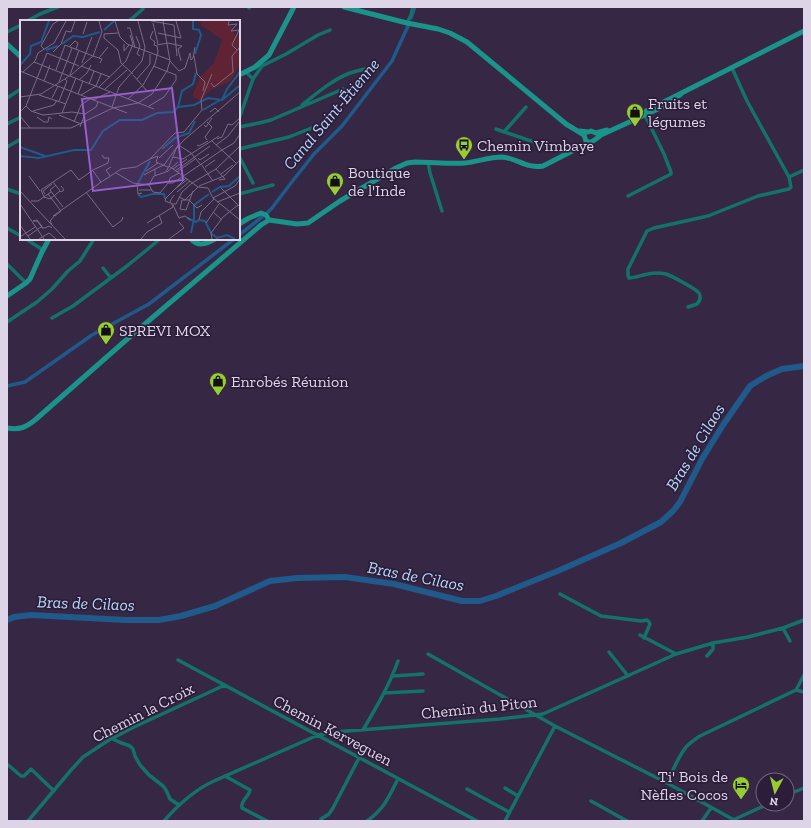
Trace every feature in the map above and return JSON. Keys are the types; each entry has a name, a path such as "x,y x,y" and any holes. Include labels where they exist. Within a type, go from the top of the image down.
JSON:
{"main road":[{"path":"240,75 255,67 269,55 294,7"},
{"path":"344,7 438,29 468,42 566,124 594,141 596,135 671,103 681,94"},
{"path":"596,135 618,126 678,94 681,94 804,31"},
{"path":"7,44 20,56"},
{"path":"7,428 16,429 27,426 35,420 137,330 257,228 269,220 297,224 308,223 340,201 407,163 465,162 500,157 536,167 548,164 582,146 591,131 596,135"},
{"path":"240,223 261,213 266,215 269,220"},
{"path":"9,295 30,279 48,240"},
{"path":"192,240 201,244 208,243 213,240"}],"street":[{"path":"29,20 58,7"},
{"path":"130,20 142,9 142,7"},
{"path":"408,23 413,7"},
{"path":"7,32 20,25"},
{"path":"240,116 252,79 262,66 286,54 318,34 330,30"},
{"path":"299,108 324,87 334,81 351,73 378,66"},
{"path":"688,306 699,302 700,297 698,292 667,274 648,274 635,278 629,278 628,269 647,231 654,228 708,216 758,196 789,189 791,187 789,177 732,68"},
{"path":"246,72 252,79"},
{"path":"240,127 271,120 343,89"},
{"path":"7,98 20,90"},
{"path":"504,132 526,107"},
{"path":"628,196 671,174 664,154 645,115"},
{"path":"7,124 20,118"},
{"path":"240,150 288,137 324,123"},
{"path":"496,129 563,152 565,155"},
{"path":"7,147 20,140"},
{"path":"240,158 253,183"},
{"path":"428,162 442,211"},
{"path":"789,177 804,170"},
{"path":"240,194 273,185"},
{"path":"7,189 20,194"},
{"path":"7,228 20,235"},
{"path":"28,240 43,250"},
{"path":"7,322 37,302 52,289 68,271 80,261 93,240"},
{"path":"52,318 73,306 159,240"},
{"path":"7,264 25,283"},
{"path":"103,268 111,278"},
{"path":"560,594 601,616 641,621 647,620 650,624 644,638"},
{"name":"Chemin du Piton","path":"164,821 184,800 201,788 318,735 334,732 500,719 542,714 676,654 713,643 748,637 784,628 804,620"},
{"path":"784,628 790,641"},
{"path":"640,636 676,654"},
{"path":"707,656 713,649 713,643"},
{"path":"609,652 628,676"},
{"path":"428,654 555,726 734,820 755,810"},
{"name":"Chemin Kerveguen","path":"178,660 477,821"},
{"path":"363,730 393,676 398,661"},
{"path":"393,676 424,674"},
{"path":"666,783 681,754 693,741 700,736 796,690 804,675"},
{"name":"Chemin la Croix","path":"28,821 83,757 111,738 225,685"},
{"path":"796,690 804,692"},
{"path":"384,693 423,691"},
{"path":"504,821 555,726"},
{"path":"111,738 130,746 133,749 140,765 149,775 163,786 170,799 179,805"},
{"path":"321,819 329,814 333,808 359,758"},
{"path":"7,764 21,776 24,776 31,769 54,791"},
{"path":"225,776 250,790 241,804 242,808 267,821"},
{"path":"367,821 384,806 398,779"},
{"path":"505,788 518,796"},
{"path":"468,789 509,812"},
{"path":"591,801 627,821"},
{"path":"702,821 711,808"}],"waterway":[{"name":"Canal Saint-Étienne","path":"411,18 415,7"},
{"name":"Canal Saint-Étienne","path":"267,213 314,154 342,126 392,61 408,26"},
{"name":"Canal Saint-Étienne","path":"240,234 262,217"},
{"name":"Canal Saint-Étienne","path":"7,386 25,382 92,335 149,304 233,240"},
{"name":"Bras de Cilaos","path":"7,620 14,617 31,615 126,620 159,620 181,616 215,606 270,581 297,578 345,577 394,584 462,601 480,601 496,596 621,543 661,522 680,502 702,459 750,386 766,376 782,369 804,366"}],"place":[{"name":"Fruits et légumes","path":"635,127"},
{"name":"Chemin Vimbaye","path":"464,160"},
{"name":"Boutique de l'Inde","path":"335,196"},
{"name":"SPREVI MOX","path":"106,345"},
{"name":"Enrobés Réunion","path":"218,396"},
{"name":"Ti' Bois de Nèfles Cocos","path":"741,800"}]}
